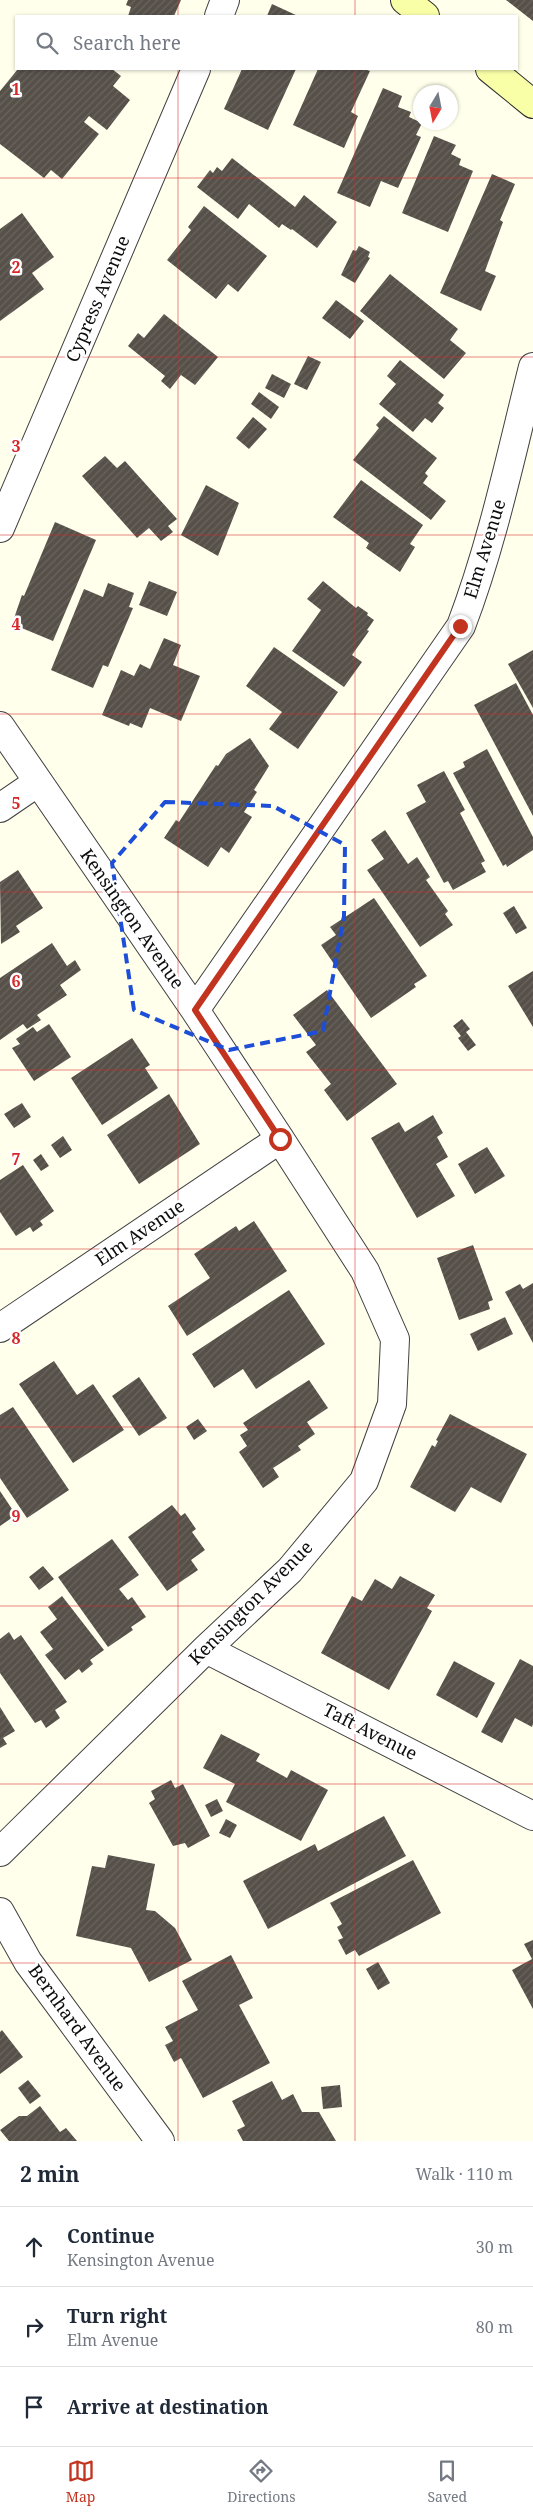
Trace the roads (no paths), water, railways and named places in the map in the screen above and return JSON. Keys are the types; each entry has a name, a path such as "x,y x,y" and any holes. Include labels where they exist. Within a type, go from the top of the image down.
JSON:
{"main road":[{"path":"491,70 533,104"}],"street":[{"path":"218,15 226,0"},
{"name":"Cypress Avenue","path":"0,528 196,70"},
{"name":"Elm Avenue","path":"195,1010 460,626 478,581 533,367"},
{"name":"Kensington Avenue","path":"0,726 195,1010 280,1139 365,1272 395,1339 392,1404 364,1481 290,1570 206,1649 0,1852"},
{"path":"0,808 38,782"},
{"name":"Elm Avenue","path":"0,1328 280,1139"},
{"name":"Taft Avenue","path":"206,1649 533,1816"},
{"name":"Bernhard Avenue","path":"0,1912 28,1962 160,2141"}]}
